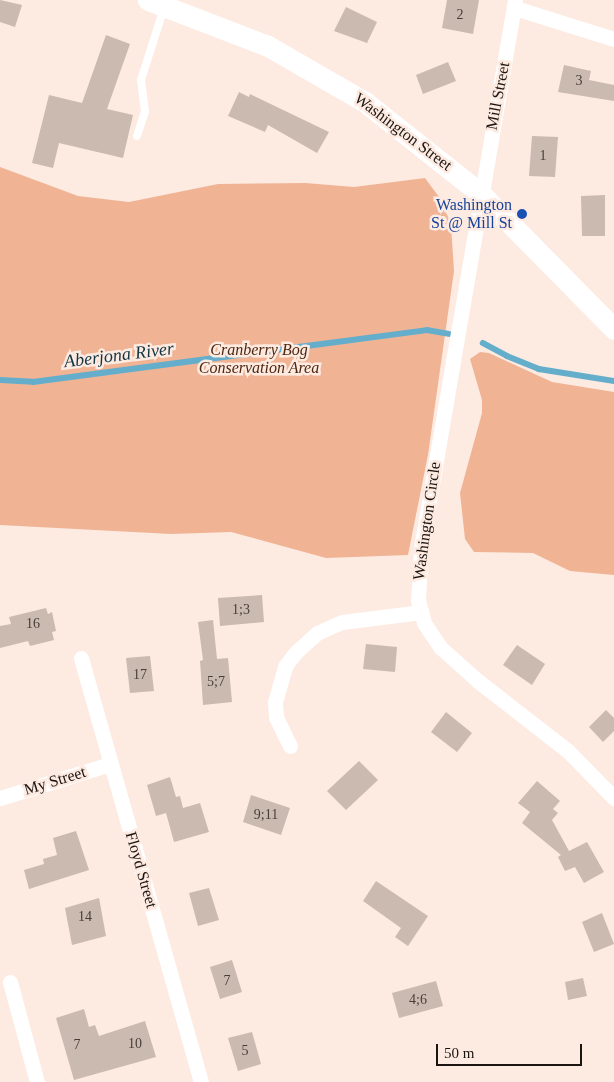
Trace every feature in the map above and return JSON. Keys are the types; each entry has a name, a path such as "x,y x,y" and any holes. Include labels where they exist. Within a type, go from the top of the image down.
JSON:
{"main road":[{"name":"Washington Street","path":"156,3 251,39 322,75 398,125 480,193 614,329"}],"street":[{"name":"Mill Street","path":"480,193 515,4"},
{"path":"515,4 614,39"},
{"name":"Washington Circle","path":"480,193 472,262 420,557 417,587 421,612 434,640 449,656 568,751 614,798"},
{"path":"290,746 276,717 275,702 283,673 296,652 317,633 342,622 421,612"},
{"name":"Floyd Street","path":"81,658 201,1082"},
{"name":"My Street","path":"0,798 110,764"},
{"path":"10,982 37,1082"}],"lane":[{"path":"137,136 145,112 141,80 156,3"}],"green space":[{"name":"Cranberry Bog Conservation Area","path":"0,167 78,196 129,202 218,184 305,183 354,187 425,178 442,201 451,225 454,271 428,455 408,555 326,558 231,532 171,534 0,525"},
{"path":"480,352 489,353 552,382 614,392 614,575 570,571 533,553 474,552 465,539 460,493 482,413 482,400 470,359"}],"building":[{"path":"0,0 22,5 15,27 0,22"},
{"path":"447,0 479,0 473,34 442,28"},
{"path":"346,7 377,22 367,43 334,31"},
{"path":"106,35 130,44 107,109 133,115 123,158 59,143 53,168 32,163 49,95 82,103"},
{"path":"448,62 456,81 423,94 416,75"},
{"path":"564,65 591,71 589,80 614,85 614,101 558,92"},
{"path":"239,92 249,97 250,94 329,132 317,153 268,125 265,132 228,116"},
{"path":"532,136 558,137 555,177 529,176"},
{"path":"605,195 605,236 582,236 581,196"},
{"path":"262,595 264,622 220,626 218,598"},
{"path":"46,608 48,614 52,612 56,631 52,632 54,640 30,646 28,641 0,648 0,626 11,624 9,617"},
{"path":"213,620 217,659 228,658 232,702 203,705 200,661 203,660 198,622"},
{"path":"366,644 397,647 395,672 363,669"},
{"path":"517,645 545,664 532,685 503,665"},
{"path":"150,656 154,691 130,693 126,658"},
{"path":"606,710 614,718 614,731 603,742 589,727"},
{"path":"446,712 472,733 457,752 431,732"},
{"path":"359,761 378,780 346,810 327,791"},
{"path":"170,777 176,797 180,796 183,808 200,803 209,832 174,842 166,813 156,816 147,785"},
{"path":"537,781 560,801 553,809 558,813 552,820 569,851 587,842 604,872 584,883 575,867 565,871 558,857 561,855 522,823 530,812 518,803"},
{"path":"251,795 290,808 281,835 243,822"},
{"path":"76,831 89,870 29,889 24,870 44,864 43,859 57,855 53,838"},
{"path":"376,881 428,916 408,946 395,937 401,928 363,901"},
{"path":"209,888 219,920 198,926 189,893"},
{"path":"99,898 106,936 72,945 65,908"},
{"path":"602,913 614,944 594,952 582,922"},
{"path":"232,960 242,992 220,999 210,967"},
{"path":"583,978 587,996 568,1000 565,982"},
{"path":"436,981 443,1006 399,1018 392,993"},
{"path":"84,1009 89,1027 95,1025 99,1036 145,1021 156,1057 74,1080 56,1018"},
{"path":"252,1032 261,1064 238,1071 228,1038"}],"waterway":[{"name":"Aberjona River","path":"0,380 33,382 427,330 449,334"},
{"name":"Aberjona River","path":"483,343 507,356 539,369 614,381"}],"place":[{"name":"Washington St @ Mill St","path":"522,214"}]}
